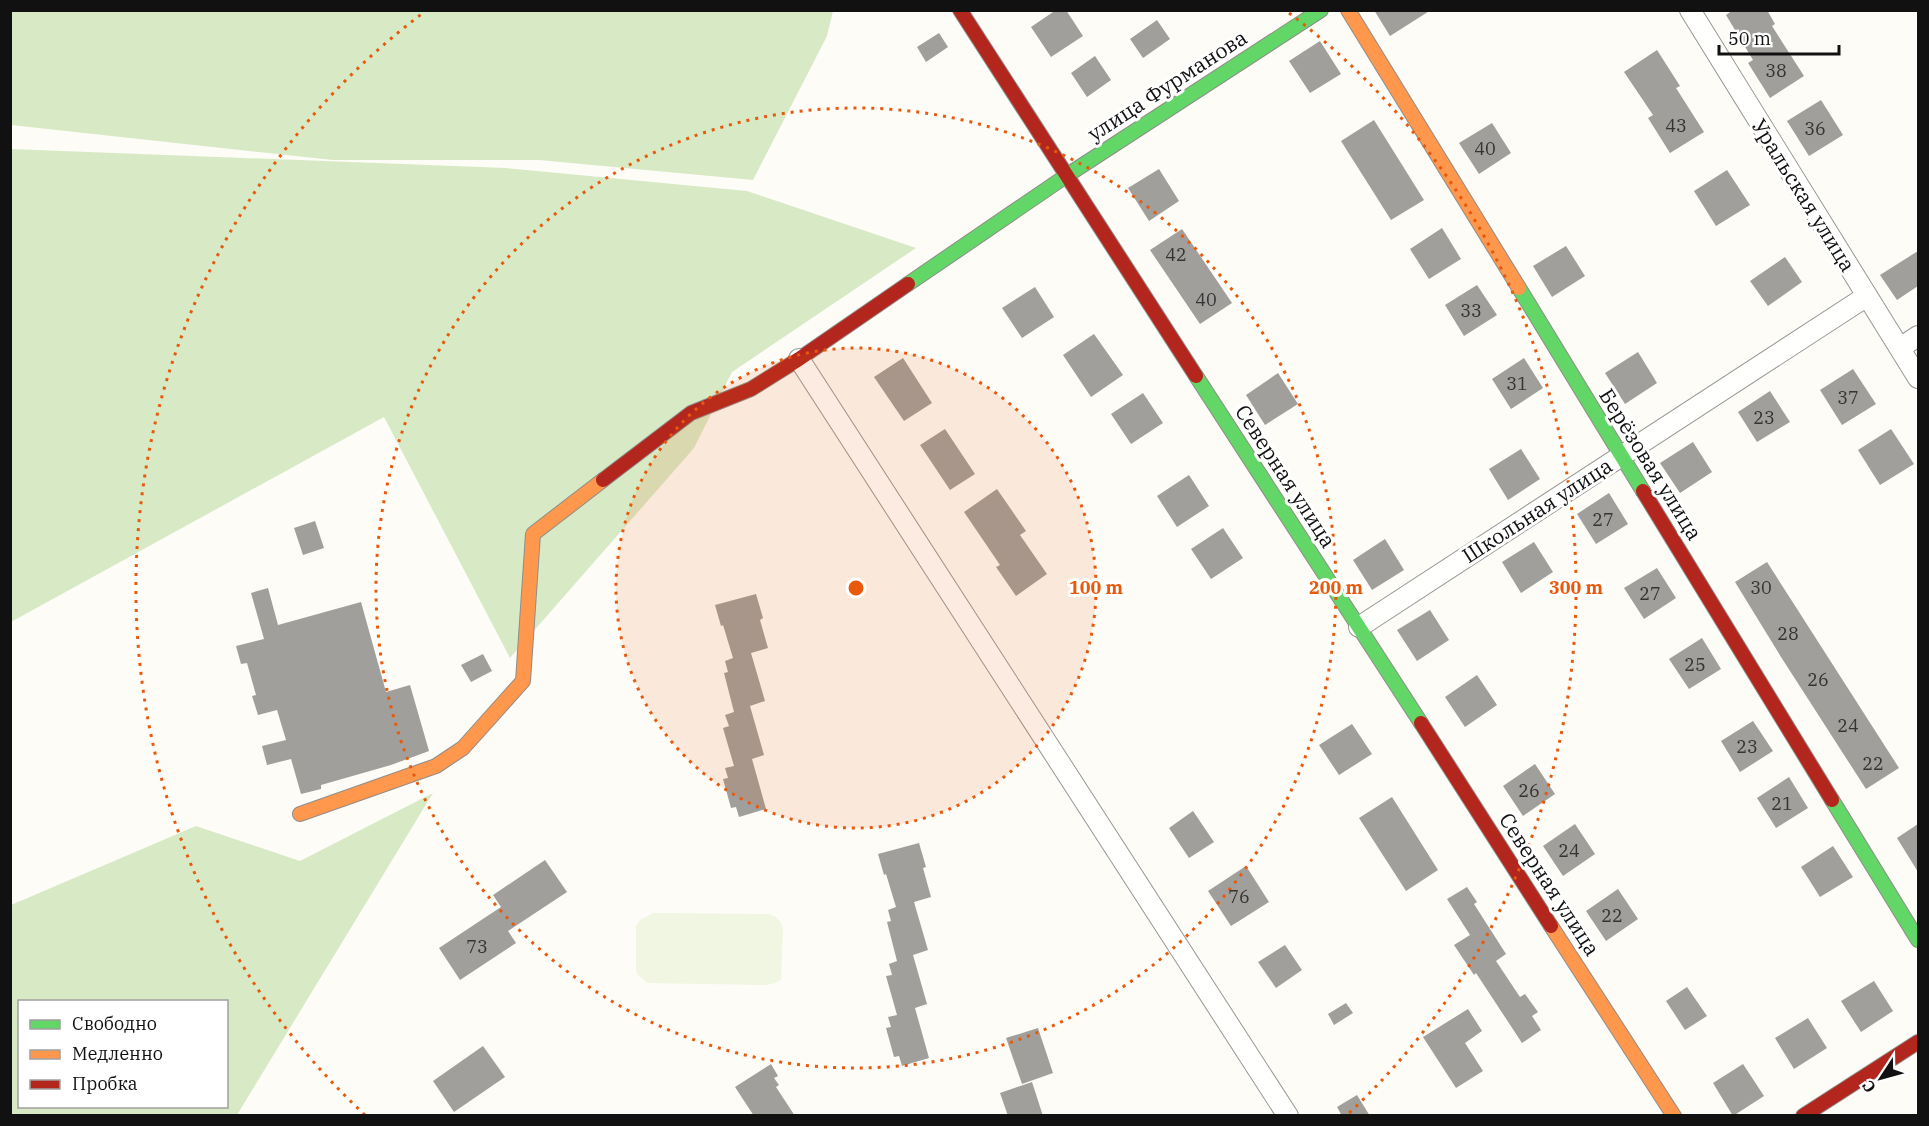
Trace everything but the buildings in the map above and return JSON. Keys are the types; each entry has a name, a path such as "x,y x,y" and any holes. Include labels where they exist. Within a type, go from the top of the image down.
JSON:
{"street":[{"name":"Северная улица","path":"960,10 1674,1116"},
{"name":"улица Фурманова","path":"300,814 436,766 463,748 523,681 533,534 691,413 751,389 799,359 1066,176 1321,10"},
{"name":"Берёзовая улица","path":"1348,10 1918,939"},
{"name":"Уральская улица","path":"1690,10 1918,378"},
{"name":"Школьная улица","path":"1359,627 1867,296"},
{"path":"1900,348 1918,336"},
{"path":"799,359 1288,1116"},
{"path":"1803,1116 1918,1042"}],"green space":[{"path":"11,10 833,11 827,36 753,180 539,160 333,160 11,125"},
{"path":"11,149 506,168 747,191 916,248 732,372 694,448 510,658 384,417 11,622"},
{"path":"433,793 237,1115 11,1115 11,905 196,826 300,861"},
{"path":"653,913 769,914 774,916 783,928 781,979 767,985 647,983 637,974 636,926 640,920"}],"traffic: fast":[{"path":"908,284 1066,176 1321,10"},
{"path":"1519,288 1643,491"},
{"path":"1196,376 1421,723"},
{"path":"1832,800 1918,940"}],"traffic: slow":[{"path":"1348,10 1519,288"},
{"path":"300,814 436,766 463,748 523,681 533,534 603,480"},
{"path":"1551,926 1674,1116"}],"traffic: jam":[{"path":"960,10 1196,376"},
{"path":"603,480 691,413 751,389 908,284"},
{"path":"1643,491 1832,800"},
{"path":"1421,723 1551,926"},
{"path":"1803,1116 1918,1042"}]}
